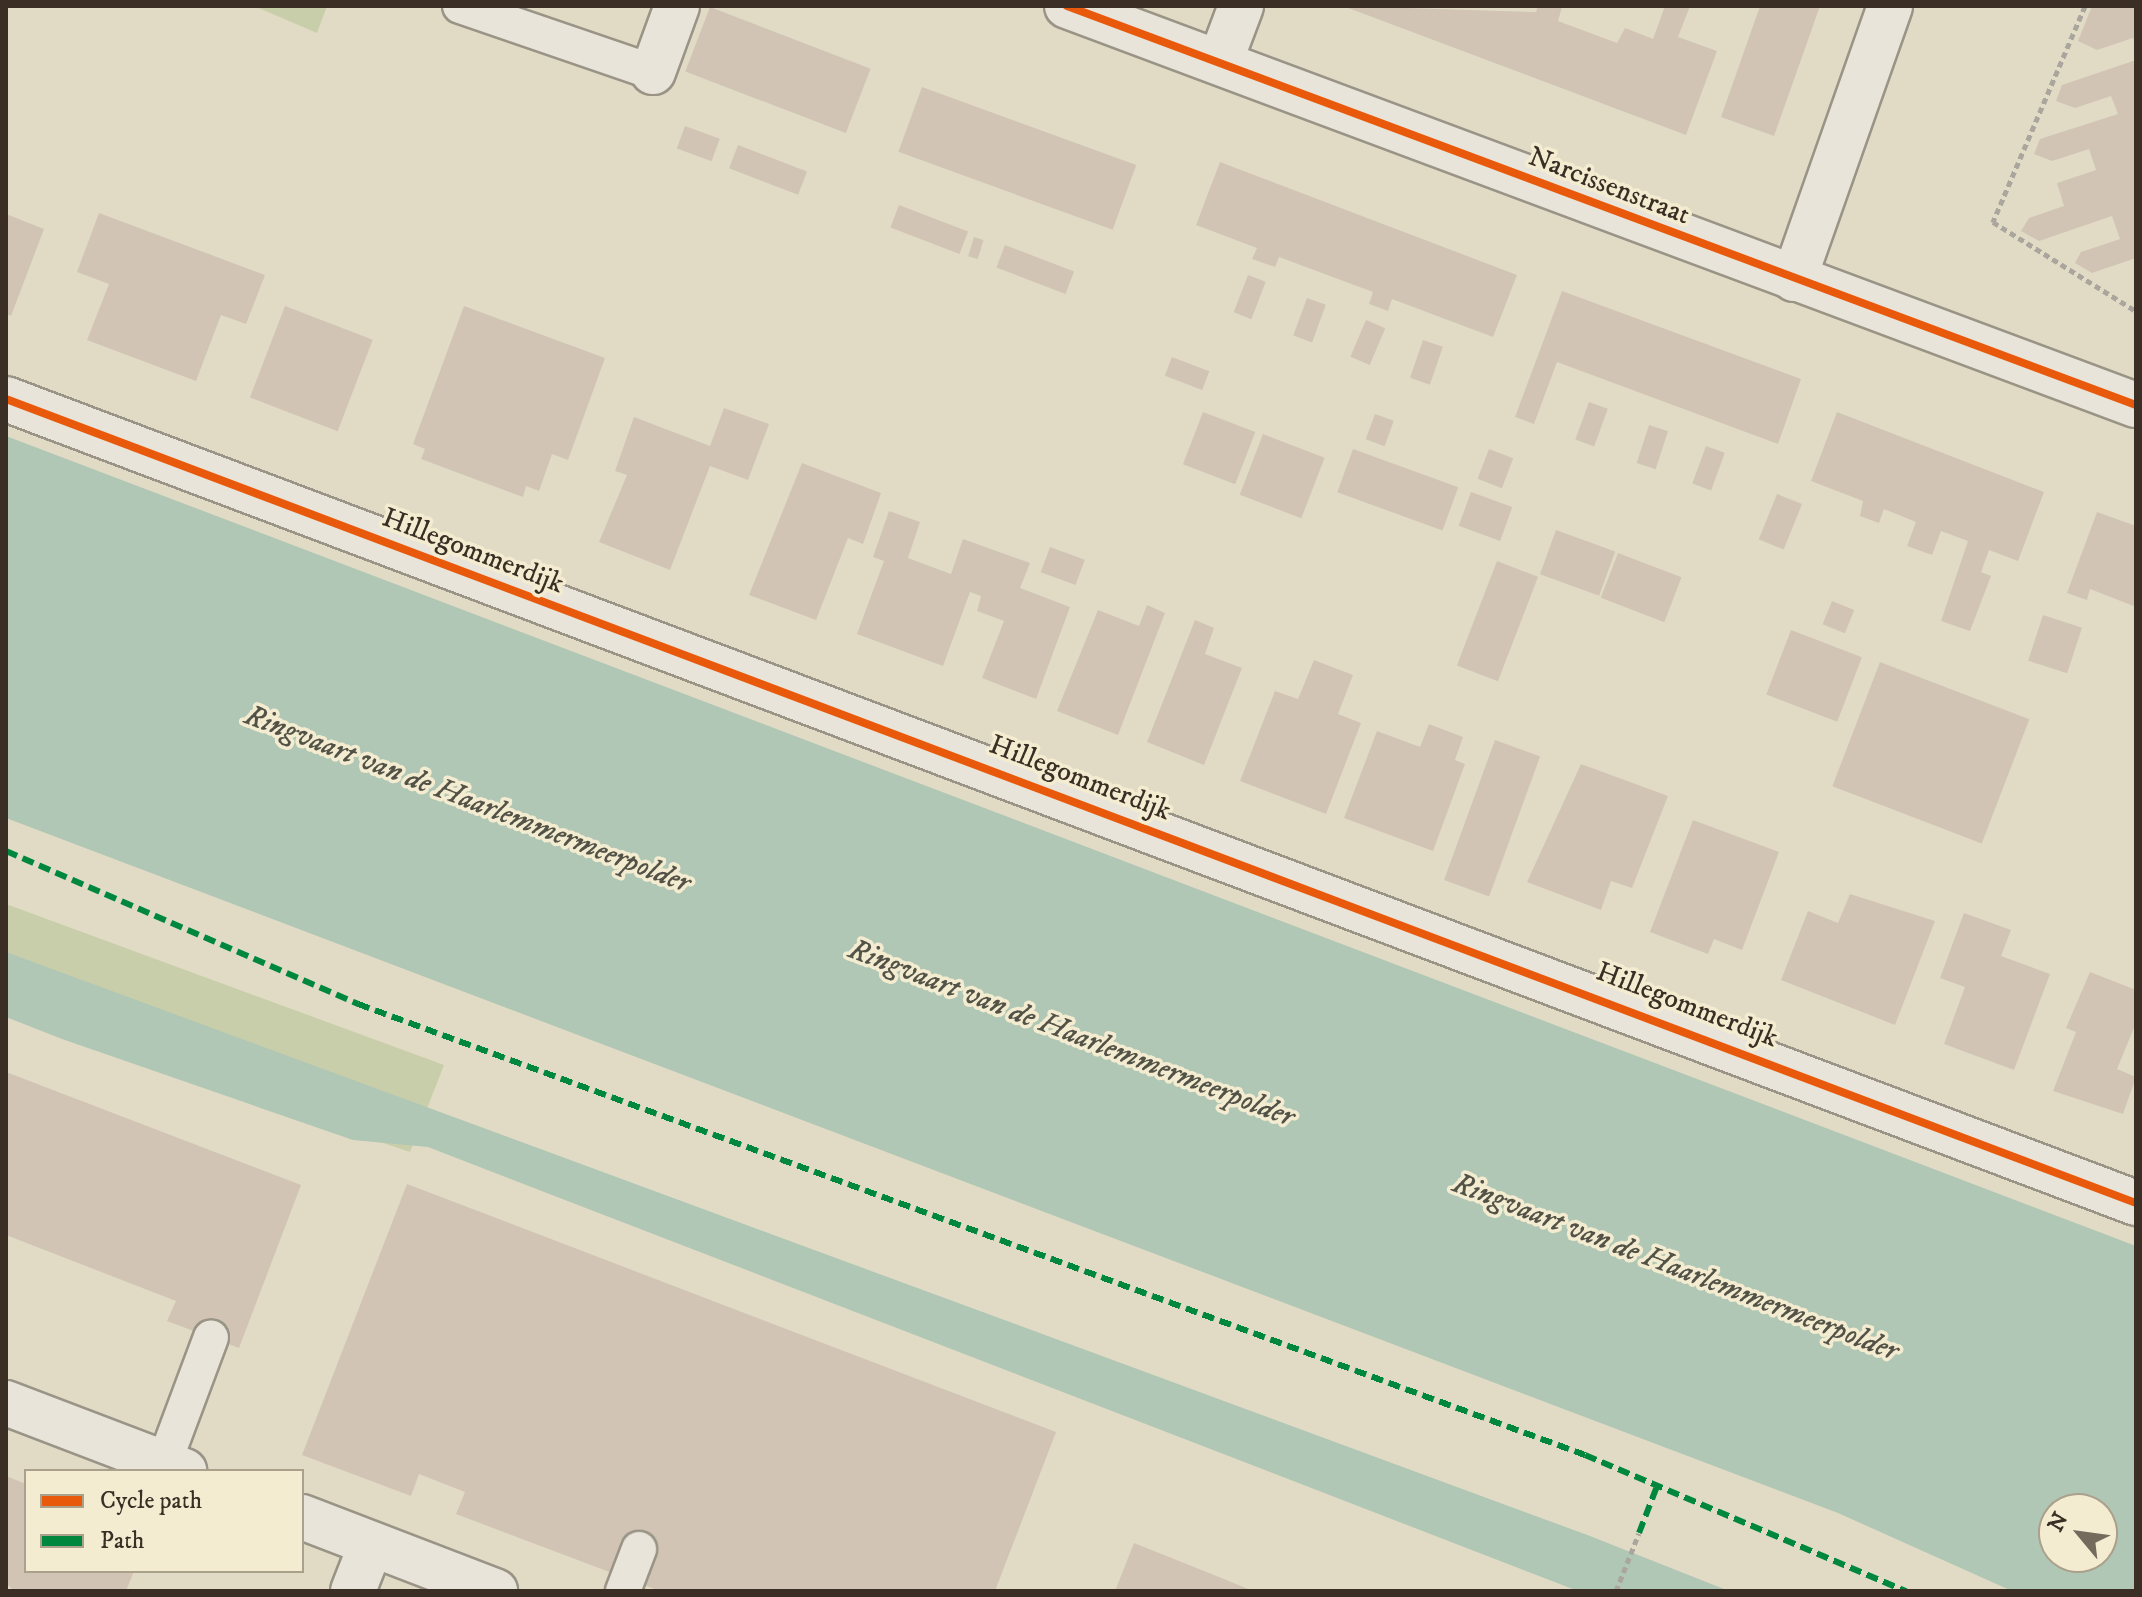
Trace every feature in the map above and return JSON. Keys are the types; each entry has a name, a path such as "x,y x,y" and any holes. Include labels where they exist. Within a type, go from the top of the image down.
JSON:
{"street":[{"path":"653,72 677,6"},
{"name":"Narcissenstraat","path":"1067,6 2136,405"},
{"path":"1220,62 1241,6"},
{"path":"1794,279 1890,6"},
{"name":"Hillegommerdijk","path":"6,399 2136,1203"},
{"path":"6,1403 174,1467"},
{"path":"304,1518 495,1591"},
{"path":"353,1591 371,1545"}],"lane":[{"path":"460,6 653,72"},
{"path":"174,1467 211,1337"},
{"path":"623,1591 639,1549"}],"path":[{"path":"2085,6 1993,222 2136,311"},
{"path":"1616,1591 1639,1533"}],"shaded area":[{"path":"254,6 327,6 317,33"},
{"path":"6,904 444,1065 410,1152 6,1017"}],"water":[{"name":"Ringvaart van de Haarlemmermeerpolder","path":"6,436 2136,1246 2136,1591 2012,1591 1838,1513 6,818"},
{"path":"6,952 1590,1536 1729,1591 1578,1591 428,1147 353,1140 62,1039 6,1017"}],"building":[{"path":"1343,6 1536,12 1538,6 1576,6 1562,7 1558,21 1617,43 1625,28 1653,39 1665,6 1690,6 1678,37 1717,51 1686,135"},
{"path":"1760,6 1820,6 1774,136 1721,117"},
{"path":"2092,6 2136,6 2136,46 2133,38 2097,50 2078,41"},
{"path":"710,7 871,69 846,133 685,71"},
{"path":"2136,60 2136,258 2092,273 2075,263 2081,252 2120,239 2112,216 2039,241 2021,231 2029,218 2064,206 2057,183 2096,170 2089,149 2052,161 2034,154 2040,139 2118,114 2111,96 2075,108 2056,101 2062,85"},
{"path":"922,87 1136,165 1113,230 898,152"},
{"path":"685,126 720,139 712,161 677,149"},
{"path":"738,145 807,172 798,195 729,168"},
{"path":"1220,162 1517,275 1493,337 1392,299 1388,311 1369,304 1373,292 1279,257 1275,267 1252,259 1257,248 1196,225"},
{"path":"899,205 968,232 959,254 890,227"},
{"path":"99,213 265,275 246,324 221,315 196,381 87,340 109,284 77,272"},
{"path":"6,214 44,229 11,316 6,314"},
{"path":"974,237 984,240 978,259 968,256"},
{"path":"1005,245 1074,272 1065,294 996,267"},
{"path":"1248,275 1266,282 1251,319 1234,312"},
{"path":"1562,291 1801,379 1778,444 1557,362 1534,424 1515,417"},
{"path":"1307,298 1326,305 1312,342 1293,336"},
{"path":"285,306 373,340 338,431 250,397"},
{"path":"464,306 605,358 568,460 552,454 539,491 526,486 523,497 421,459 425,449 413,444"},
{"path":"1366,320 1385,328 1370,365 1350,357"},
{"path":"1423,340 1443,347 1430,385 1410,378"},
{"path":"1172,357 1209,371 1202,390 1165,376"},
{"path":"1589,402 1608,409 1594,446 1575,440"},
{"path":"724,408 769,424 748,480 710,466 670,570 599,542 627,475 615,471 634,417 710,446"},
{"path":"1203,412 1255,432 1235,484 1183,464"},
{"path":"1837,412 2044,492 2018,561 1989,550 1981,572 1991,576 1970,631 1941,621 1968,541 1941,531 1932,555 1907,546 1916,522 1884,509 1879,523 1860,516 1863,501 1811,481"},
{"path":"1375,414 1394,421 1385,446 1366,439"},
{"path":"1649,425 1668,431 1656,469 1637,463"},
{"path":"1263,434 1325,458 1301,518 1240,495"},
{"path":"1706,446 1725,453 1711,490 1692,484"},
{"path":"1353,449 1458,487 1443,531 1337,492"},
{"path":"1489,449 1513,458 1502,488 1478,479"},
{"path":"802,463 881,493 863,544 848,538 816,620 749,595"},
{"path":"1471,492 1512,507 1500,541 1459,526"},
{"path":"1777,494 1802,504 1784,550 1759,539"},
{"path":"889,511 920,522 908,558 951,574 963,539 1030,563 1020,588 1070,607 1036,699 982,678 1004,621 977,611 981,596 970,592 943,666 857,634 884,561 873,557"},
{"path":"2097,512 2136,526 2136,607 2090,589 2087,600 2067,593"},
{"path":"1556,530 1615,552 1599,596 1540,574"},
{"path":"1050,547 1085,560 1076,585 1041,572"},
{"path":"1618,553 1681,577 1664,622 1601,598"},
{"path":"1497,561 1538,577 1498,681 1457,666"},
{"path":"1832,601 1854,610 1845,633 1823,624"},
{"path":"1147,605 1165,613 1118,735 1057,711 1098,610 1139,626"},
{"path":"2043,615 2082,628 2067,673 2028,661"},
{"path":"1195,620 1214,628 1205,654 1242,668 1204,765 1147,742"},
{"path":"1791,630 1862,657 1837,722 1766,694"},
{"path":"1314,660 1353,675 1338,714 1361,723 1326,814 1240,781 1275,691 1298,699"},
{"path":"1880,662 2029,719 1982,844 1832,786"},
{"path":"1429,724 1463,737 1455,760 1465,764 1433,851 1344,818 1377,731 1420,747"},
{"path":"1495,740 1540,756 1489,896 1444,880"},
{"path":"1581,764 1668,796 1632,888 1611,881 1601,910 1527,882"},
{"path":"1693,820 1779,852 1742,950 1714,939 1708,954 1650,932"},
{"path":"1850,894 1935,921 1895,1025 1781,980 1808,911 1838,923"},
{"path":"1964,913 2011,930 2001,956 2050,974 2014,1070 1944,1044 1965,987 1940,978"},
{"path":"2090,972 2136,990 2136,1023 2117,1069 2136,1077 2123,1114 2053,1091 2076,1032 2066,1028"},
{"path":"6,1072 301,1185 239,1348 167,1321 176,1301 6,1235"},
{"path":"407,1184 1056,1432 995,1591 660,1591 456,1514 465,1492 419,1474 411,1496 302,1455"},
{"path":"6,1476 24,1483 24,1573 133,1573 126,1591 14,1591 6,1583"},
{"path":"1134,1543 1224,1579 1253,1591 1115,1591"}],"marked path":[{"path":"6,851 358,1004 1585,1455 1906,1591"},
{"path":"1639,1533 1657,1486"}],"cycle path":[{"path":"1067,6 2136,405"},
{"path":"6,399 2136,1203"}]}
